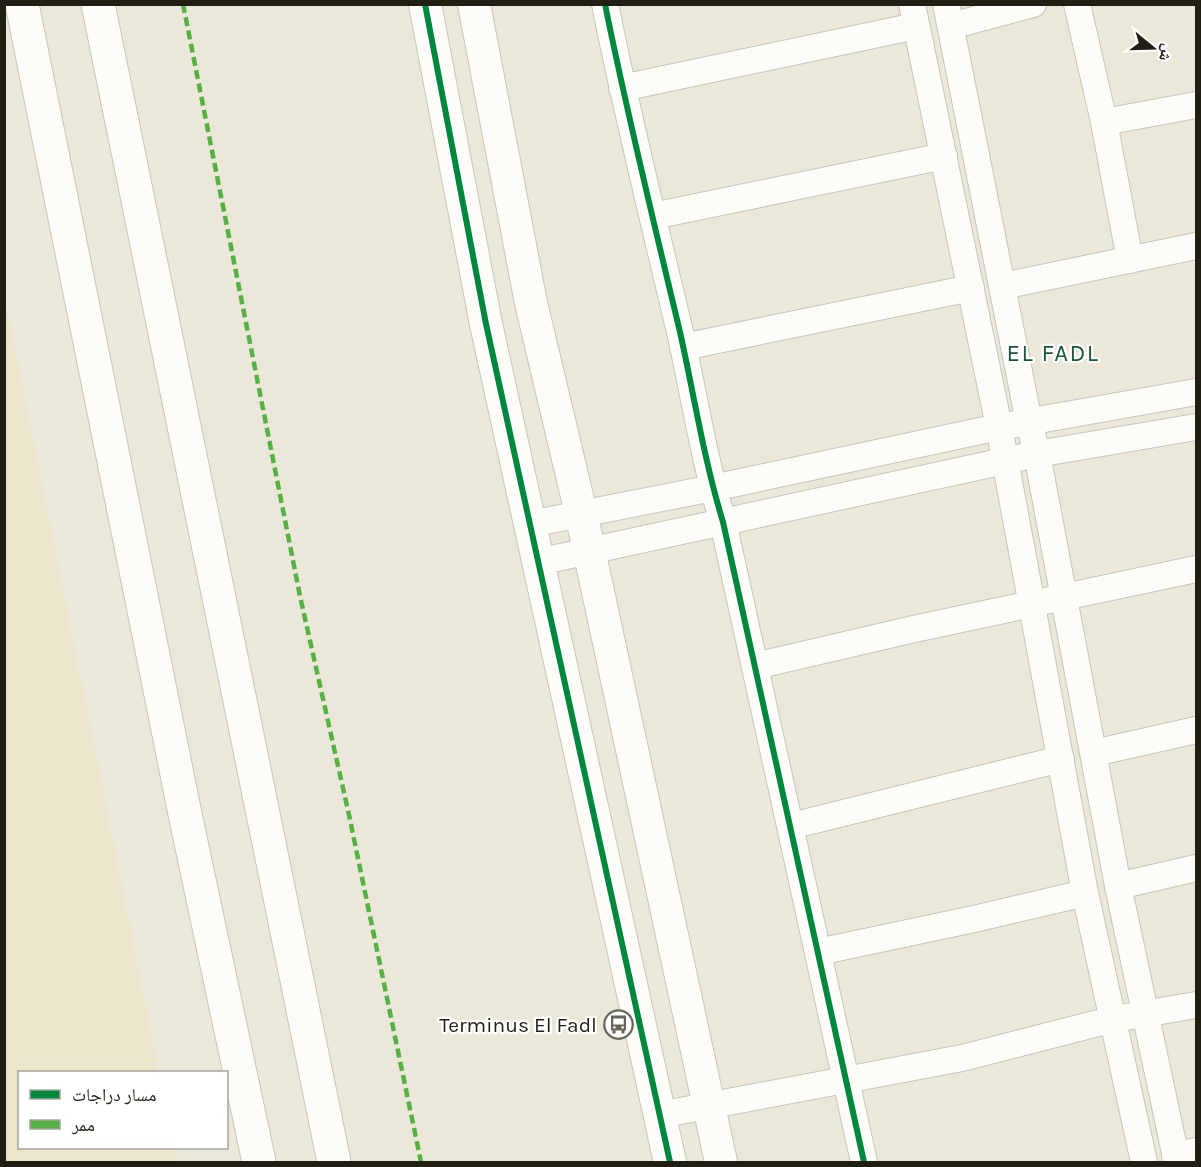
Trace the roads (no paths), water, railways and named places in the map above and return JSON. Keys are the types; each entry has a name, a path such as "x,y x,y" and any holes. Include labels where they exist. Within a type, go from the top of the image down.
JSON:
{"highway":[{"path":"22,4 185,814 259,1162"},
{"path":"98,4 334,1162"}],"street":[{"path":"425,4 486,324 670,1162"},
{"path":"474,4 531,303 581,513 721,1162"},
{"path":"605,4 622,88 791,826 864,1162"},
{"path":"1033,4 949,15 1037,454 1118,886 1183,1156"},
{"path":"1077,4 1104,122 1130,260"},
{"path":"622,88 914,15 999,427 1084,893 1114,1019 1144,1162"},
{"path":"1104,122 1197,105"},
{"path":"653,216 944,156"},
{"path":"1004,286 1197,246"},
{"path":"683,347 971,288"},
{"path":"530,524 713,488 999,427 1197,392"},
{"path":"538,562 1037,454 1197,427"},
{"path":"755,666 1197,569"},
{"path":"1094,753 1197,730"},
{"path":"791,826 1061,759"},
{"path":"1118,886 1197,868"},
{"path":"818,952 1084,893"},
{"path":"659,1115 962,1058 1114,1019 1197,1005"}],"place":[{"name":"Terminus El Fadl","path":"618,1025"}],"district":[{"name":"EL FADL","path":"1053,353"}]}
